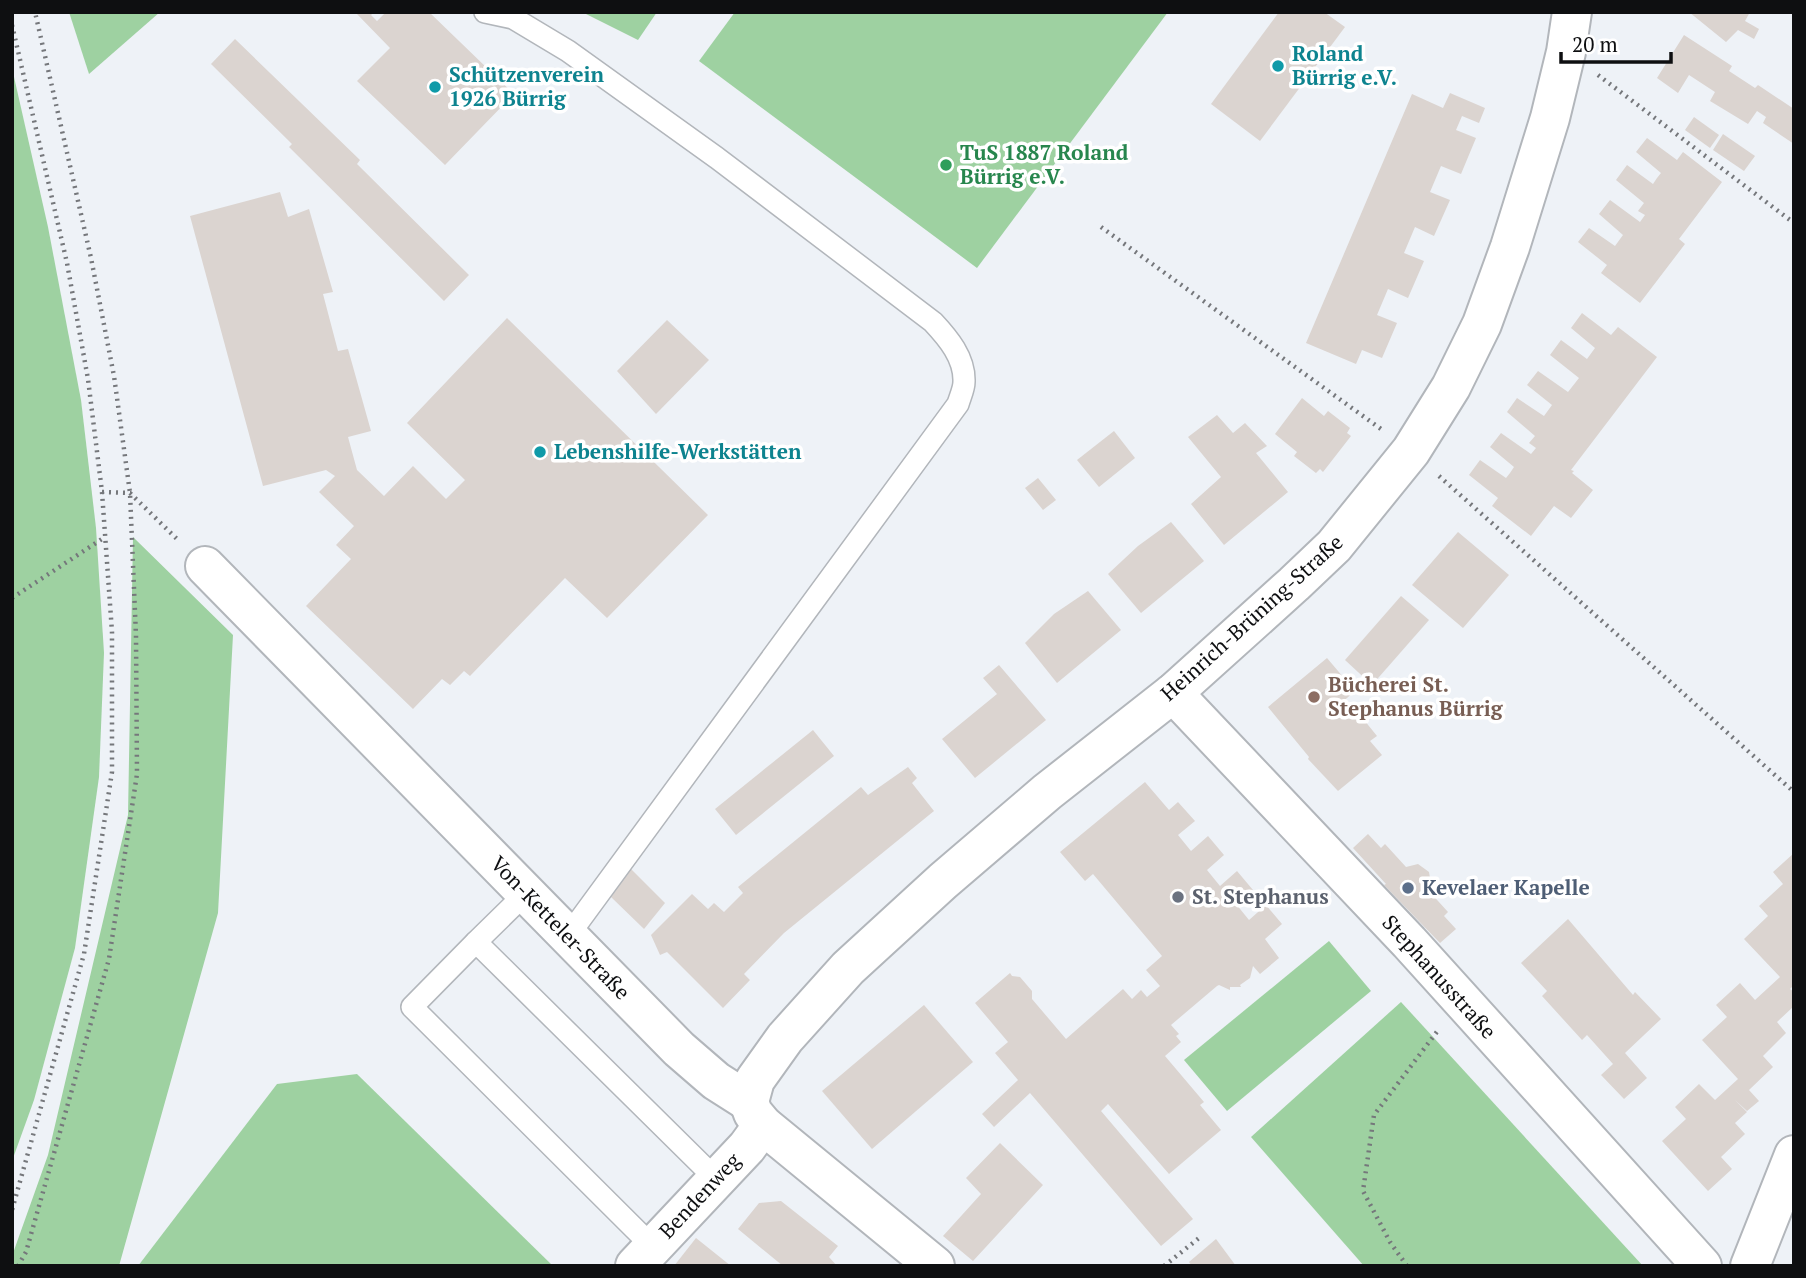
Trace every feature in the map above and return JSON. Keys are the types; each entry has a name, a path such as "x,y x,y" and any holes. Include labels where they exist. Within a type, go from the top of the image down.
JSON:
{"street":[{"name":"Heinrich-Brüning-Straße","path":"756,1113 755,1080 782,1042 848,968 943,881 1047,792 1172,693 1294,584 1334,546 1411,452 1451,387 1482,324 1550,118 1566,52 1572,12"},
{"name":"Von-Ketteler-Straße","path":"205,566 678,1049 935,1266"},
{"name":"Stephanusstraße","path":"1172,693 1409,942 1702,1266"},
{"name":"Bendenweg","path":"644,1256 747,1147 756,1113"},
{"path":"1750,1266 1794,1155"}],"lane":[{"path":"485,12 513,18 568,51 728,166 933,322 951,341 961,361 964,382 958,404 568,936"},
{"path":"526,893 412,1007 644,1256"},
{"path":"476,942 716,1179"}],"path":[{"path":"18,1266 26,1252 109,959 137,774 136,636 130,493 114,376 91,258 35,12"},
{"path":"12,25 67,263 88,379 102,492 112,632 112,772 84,954 12,1210"},
{"path":"1566,52 1794,222"},
{"path":"1101,227 1411,452 1794,792"},
{"path":"102,492 130,493 205,566"},
{"path":"12,598 106,536"},
{"path":"1407,1266 1390,1242 1363,1191 1374,1115 1461,1001"},
{"path":"1164,1266 1199,1238"}],"green space":[{"path":"69,12 160,12 89,74"},
{"path":"582,12 657,12 638,40"},
{"name":"TuS 1887 Roland Bürrig e.V.","path":"735,12 1168,12 977,268 699,61"},
{"path":"12,68 48,227 81,400 96,528 104,653 99,777 75,948 34,1100 12,1161"},
{"path":"133,537 233,635 218,913 119,1266 12,1266 12,1256 48,1155 128,815"},
{"path":"1329,941 1371,991 1227,1111 1184,1060"},
{"path":"1401,1002 1643,1266 1364,1266 1251,1137"},
{"path":"357,1074 553,1266 138,1266 277,1084"}],"building":[{"name":"Schützenverein 1926 Bürrig","path":"355,12 374,12 371,15 377,21 386,12 429,12 514,94 445,165 357,81 390,48"},
{"name":"Roland Bürrig e.V.","path":"1279,12 1324,12 1345,27 1260,141 1211,104"},
{"path":"1689,12 1750,12 1745,21 1759,29 1754,39 1738,30 1726,42"},
{"path":"1684,35 1732,66 1729,71 1755,88 1758,85 1794,109 1794,144 1763,123 1766,117 1757,111 1748,124 1710,101 1715,92 1689,75 1678,93 1657,78"},
{"path":"235,39 360,160 357,164 469,275 444,301 289,147 292,144 211,64"},
{"path":"1450,93 1485,108 1479,123 1462,116 1456,130 1476,138 1461,174 1441,166 1430,192 1450,200 1434,236 1415,227 1404,253 1424,261 1408,298 1388,289 1377,315 1397,323 1382,358 1362,350 1356,364 1306,343 1412,94 1443,108"},
{"path":"1694,117 1719,135 1710,148 1685,130"},
{"path":"1723,134 1755,156 1744,171 1713,150"},
{"path":"1647,138 1677,160 1683,152 1722,182 1679,239 1685,244 1640,303 1601,273 1607,265 1578,242 1589,228 1615,246 1623,235 1599,214 1610,200 1640,222 1645,215 1638,211 1644,203 1616,180 1627,165 1653,184 1661,173 1636,152"},
{"name":"Lebenshilfe-Werkstätten","path":"280,192 288,217 309,209 333,292 323,294 338,351 348,349 371,431 348,437 357,470 384,496 413,466 446,499 465,480 407,423 507,318 708,515 607,618 565,578 470,676 464,671 450,685 442,679 413,709 306,606 351,559 336,545 354,526 319,492 335,476 326,470 263,486 190,216"},
{"path":"1582,313 1611,335 1618,327 1657,357 1571,470 1593,490 1571,518 1554,506 1531,536 1492,506 1498,498 1469,475 1480,460 1506,478 1510,473 1514,467 1490,447 1501,433 1531,454 1536,448 1529,443 1535,436 1507,412 1517,398 1544,416 1552,405 1527,385 1538,371 1568,392 1579,378 1550,355 1561,340 1587,359 1595,348 1571,328"},
{"path":"667,320 709,360 656,414 617,371"},
{"path":"1302,398 1324,416 1328,411 1350,428 1347,433 1351,436 1323,472 1320,469 1316,473 1294,456 1297,452 1275,434"},
{"path":"1217,415 1233,433 1245,423 1267,446 1256,453 1288,492 1224,545 1191,504 1221,477 1188,437"},
{"path":"1114,431 1135,458 1099,487 1077,460"},
{"path":"1038,478 1056,500 1043,510 1025,488"},
{"path":"1171,522 1204,561 1141,613 1108,574 1138,546"},
{"path":"1458,532 1509,575 1463,628 1412,585"},
{"path":"1088,591 1121,630 1057,683 1025,643 1054,614"},
{"path":"1401,596 1429,620 1372,685 1345,660"},
{"path":"1327,658 1355,691 1339,705 1349,716 1356,710 1377,736 1370,741 1382,755 1338,791 1308,759 1268,707"},
{"path":"999,665 1046,720 975,778 942,739 997,694 983,678"},
{"path":"813,730 834,756 736,835 715,809"},
{"path":"908,767 917,778 912,783 934,811 784,933 744,974 750,980 723,1008 667,952 660,955 651,935 692,894 708,909 714,903 724,912 743,893 738,887 861,787 868,795"},
{"path":"1145,782 1169,810 1178,802 1195,821 1178,835 1191,851 1208,836 1224,855 1207,870 1220,886 1237,871 1253,890 1236,904 1249,920 1266,905 1282,924 1265,939 1279,958 1260,974 1253,966 1250,978 1240,985 1241,987 1230,987 1230,990 1217,986 1171,1025 1179,1034 1176,1036 1181,1042 1165,1056 1204,1102 1200,1105 1221,1130 1169,1174 1108,1104 1101,1111 1193,1219 1161,1246 1030,1093 994,1127 982,1114 1018,1080 995,1053 1008,1042 975,1003 1010,973 1020,977 1032,991 1032,999 1066,1039 1123,989 1132,999 1141,990 1147,997 1160,986 1146,970 1162,956 1093,874 1085,881 1060,852"},
{"name":"Kevelaer Kapelle","path":"1368,834 1381,848 1385,844 1406,867 1418,864 1429,872 1431,884 1428,890 1448,912 1444,916 1456,929 1440,943 1384,885 1386,884 1353,848"},
{"path":"1794,853 1794,985 1790,989 1794,992 1794,1006 1777,1022 1786,1033 1763,1056 1773,1067 1749,1090 1759,1101 1747,1111 1735,1100 1747,1112 1735,1123 1745,1134 1721,1157 1732,1169 1708,1191 1662,1141 1686,1119 1675,1107 1699,1084 1715,1100 1738,1079 1702,1040 1727,1017 1716,1005 1740,983 1755,1000 1780,977 1744,939 1768,916 1759,906 1783,884 1773,872"},
{"path":"631,869 665,903 644,929 610,896"},
{"path":"1568,919 1633,995 1635,992 1661,1019 1625,1053 1647,1078 1624,1099 1601,1075 1613,1064 1587,1035 1582,1040 1542,996 1547,991 1521,963"},
{"path":"924,1005 973,1062 872,1149 822,1091"},
{"path":"1000,1143 1043,1185 973,1261 943,1236 981,1194 966,1178"},
{"path":"781,1201 838,1246 829,1257 837,1266 783,1266 738,1229 759,1203"},
{"path":"696,1238 731,1266 674,1266"},
{"path":"1216,1239 1236,1266 1192,1266 1189,1262"}],"place":[{"name":"Roland Bürrig e.V.","path":"1278,66"},
{"name":"Schützenverein 1926 Bürrig","path":"435,87"},
{"name":"TuS 1887 Roland Bürrig e.V.","path":"946,165"},
{"name":"Lebenshilfe-Werkstätten","path":"540,452"},
{"name":"Bücherei St. Stephanus Bürrig","path":"1314,697"},
{"name":"Kevelaer Kapelle","path":"1408,888"},
{"name":"St. Stephanus","path":"1178,897"}]}
